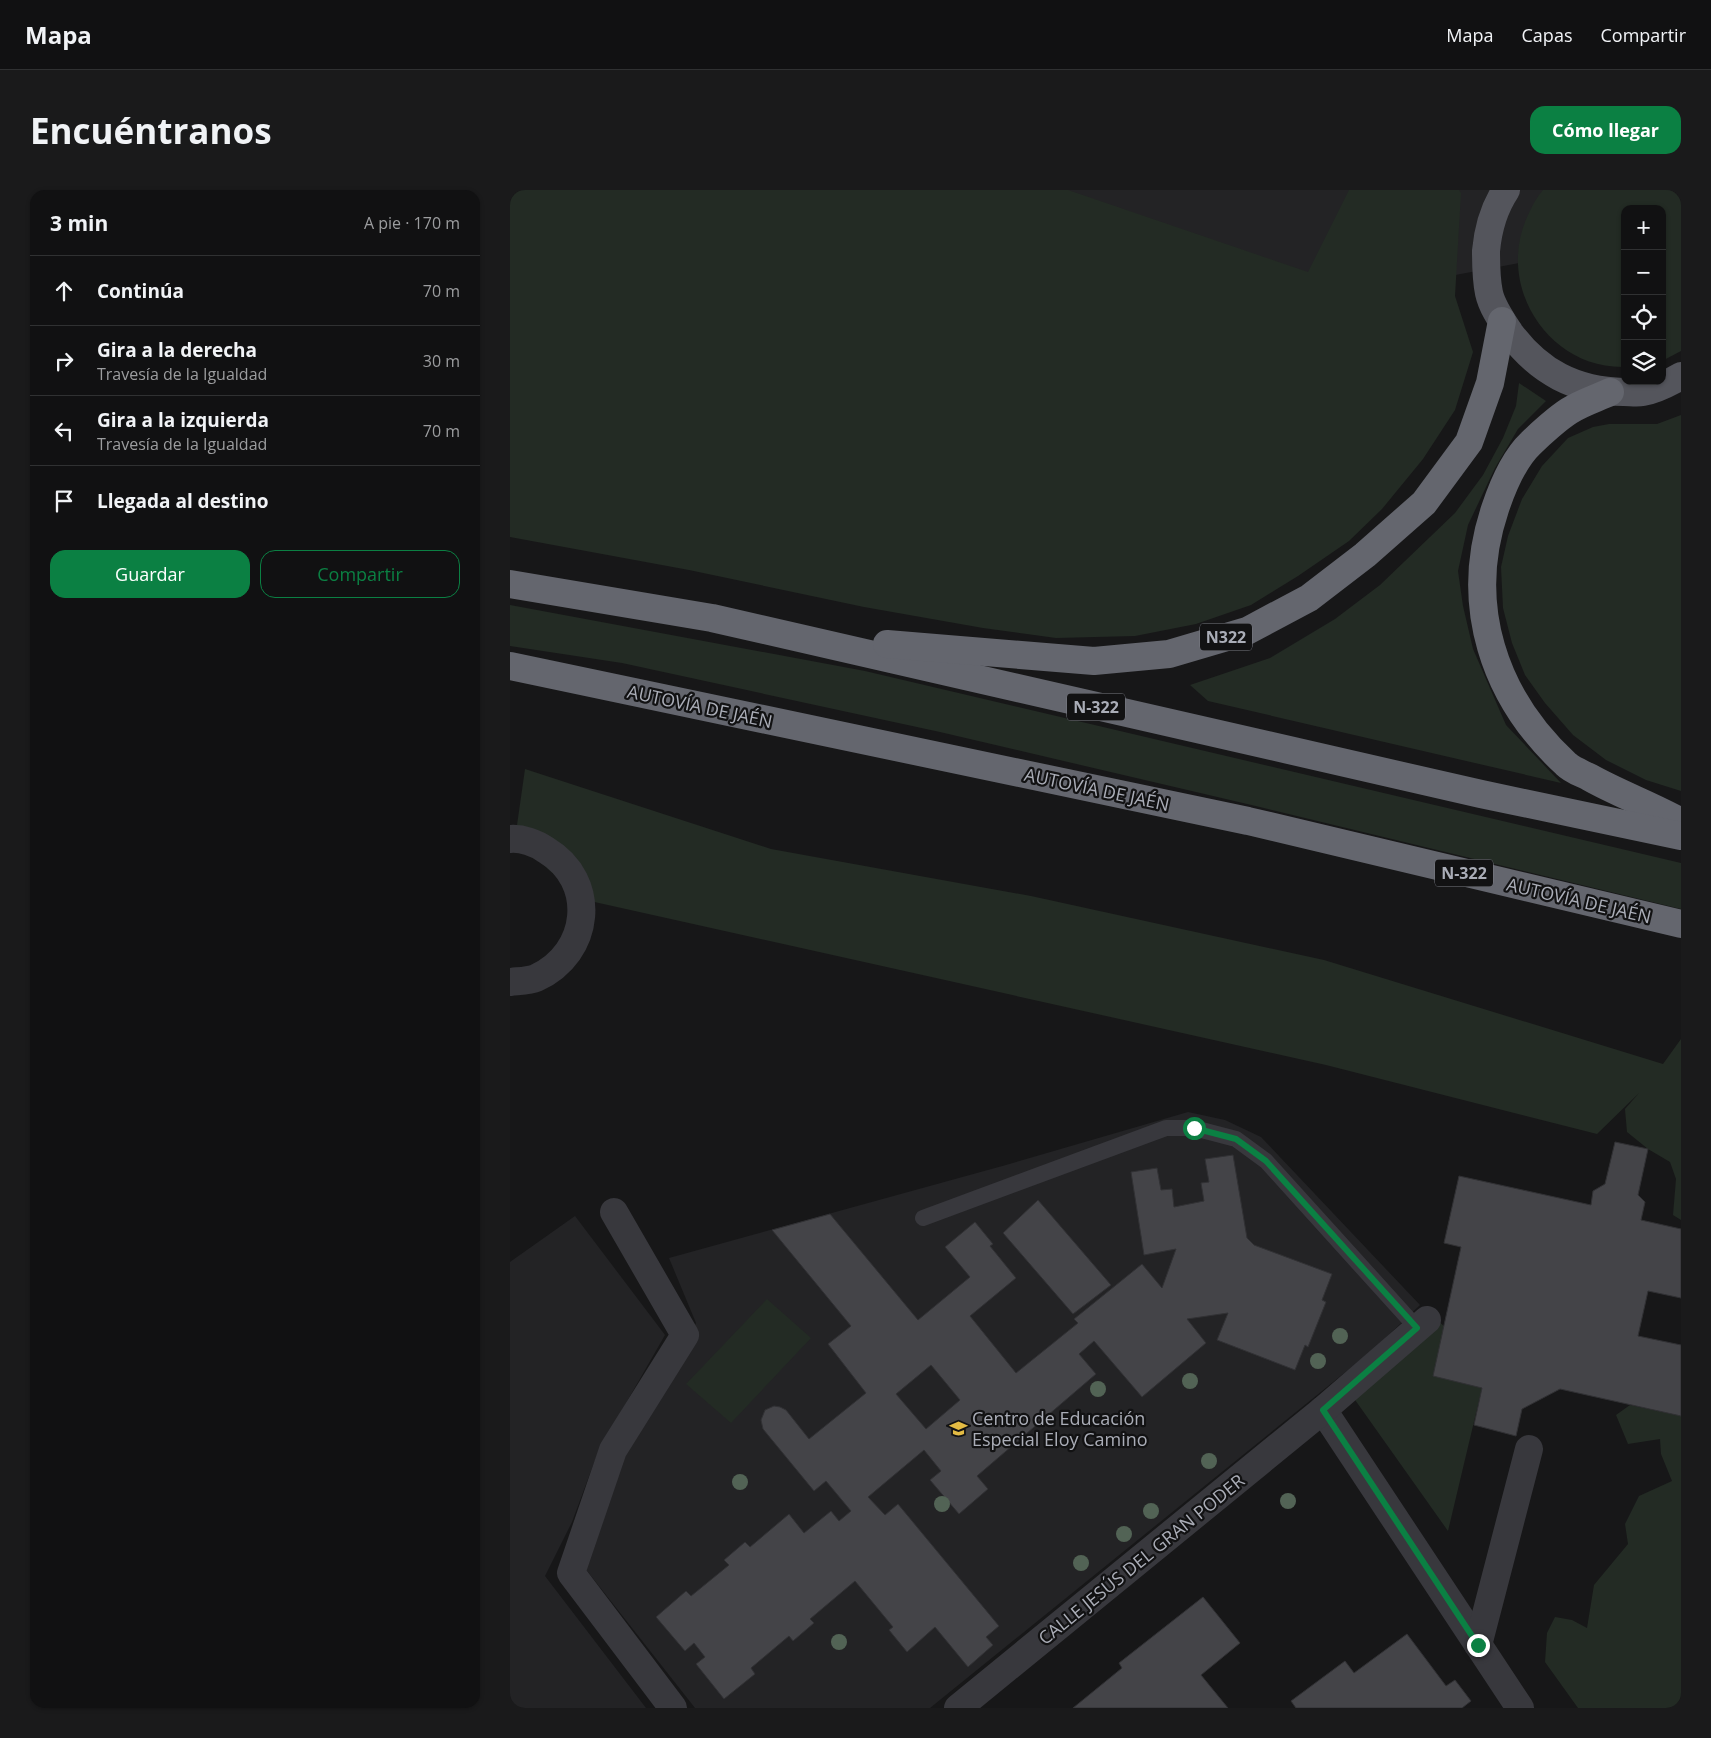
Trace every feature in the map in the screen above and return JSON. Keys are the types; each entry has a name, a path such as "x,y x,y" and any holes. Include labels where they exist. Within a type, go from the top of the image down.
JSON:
{"highway":[{"name":"N322","path":"787,635 1094,661 1169,654 1247,631 1309,598 1365,555 1424,503 1469,442 1490,383 1502,320"},
{"path":"1610,392 1569,411 1530,444 1513,468 1500,495 1488,530 1482,567 1482,606 1490,648 1508,690 1534,730 1567,765 1611,790 1664,812 1681,822"},
{"name":"N-322","path":"510,584 712,618 1046,696 1481,794 1681,836"},
{"name":"AUTOVÍA DE JAÉN","path":"510,666 1248,821 1681,924"}],"main road":[{"path":"1500,194 1487,235 1486,262 1489,294 1502,320 1522,349 1549,371 1578,386 1610,392 1642,392 1668,384 1681,376"}],"street":[{"path":"510,839 538,844 557,856 573,876 581,899 581,924 572,947 556,966 535,978 510,982"},
{"path":"614,1212 686,1335 613,1450 571,1573 673,1708"},
{"name":"CALLE JESÚS DEL GRAN PODER","path":"958,1708 1323,1410 1422,1324"},
{"path":"1323,1410 1520,1708"},
{"path":"1478,1645 1529,1449"}],"lane":[{"path":"924,1218 1166,1128 1194,1128 1236,1139 1266,1161 1422,1324"}],"shaded area":[{"path":"510,190 1068,190 1308,272 1349,190 1459,190 1461,193 1455,296 1473,352 1455,410 1423,459 1382,509 1349,541 1251,605 1196,624 1135,636 1056,638 983,628 864,607 689,570 510,537"},
{"path":"1015,190 1681,190 1666,205 1621,205 1621,244 1354,294"},
{"path":"1543,190 1681,190 1681,351 1666,359 1666,205 1621,205 1621,367 1597,364 1572,353 1551,337 1534,317 1523,293 1518,266 1520,240 1537,198"},
{"path":"1519,383 1546,401 1518,429 1495,468 1468,525 1458,571 1463,606 1473,649 1506,725 1561,783 1208,701 1190,685 1270,658 1335,619 1380,585 1455,513 1483,475 1503,438 1516,406"},
{"path":"1681,415 1681,791 1646,780 1606,760 1573,735 1545,703 1525,675 1512,643 1503,608 1501,567 1508,536 1522,499 1542,466 1568,438 1593,427 1609,424 1657,424"},
{"path":"510,605 865,671 1681,863 1681,909 940,732 622,663 510,646"},
{"path":"525,769 771,849 1031,896 1324,960 1663,1064 1681,1039 1681,1220 1673,1215 1676,1179 1670,1162 1648,1149 1627,1132 1625,1109 1639,1093 1597,1134 1326,1065 581,899 515,839"},
{"name":"Centro de Educación Especial Eloy Camino","path":"1188,1112 1225,1120 1261,1137 1420,1305 1374,1349 930,1708 695,1708 584,1567 613,1472 668,1384 696,1323 669,1258 1006,1165"},
{"path":"575,1216 665,1335 598,1452 572,1522 545,1576 646,1708 510,1708 510,1262"},
{"path":"767,1299 811,1338 731,1423 686,1384"},
{"path":"1438,1321 1444,1326 1434,1376 1482,1388 1448,1531 1353,1397"},
{"path":"1630,1405 1681,1416 1681,1708 1578,1708 1545,1662 1547,1633 1555,1617 1572,1620 1587,1628 1594,1585 1628,1544 1625,1524 1639,1496 1672,1481 1661,1454 1660,1439 1628,1444 1616,1415"}],"building":[{"path":"1615,1142 1648,1149 1638,1195 1645,1202 1641,1220 1681,1229 1681,1298 1648,1291 1638,1336 1681,1345 1681,1416 1560,1389 1522,1409 1516,1436 1474,1425 1482,1388 1433,1376 1461,1247 1444,1243 1459,1176 1591,1205 1593,1191 1605,1184"},
{"path":"1233,1155 1247,1238 1254,1245 1332,1274 1322,1300 1326,1302 1308,1347 1305,1345 1295,1370 1217,1340 1228,1313 1187,1319 1206,1343 1142,1397 1094,1341 1079,1354 1096,1374 977,1476 988,1489 959,1514 930,1480 941,1471 924,1450 868,1497 885,1515 898,1504 999,1626 986,1637 993,1645 968,1667 935,1627 907,1652 889,1630 893,1627 855,1581 810,1619 814,1623 793,1641 789,1636 751,1668 755,1674 724,1699 696,1664 705,1657 694,1643 685,1651 656,1617 686,1591 691,1596 729,1565 724,1560 745,1542 750,1547 789,1514 804,1533 831,1511 839,1521 851,1511 826,1481 814,1491 763,1429 761,1420 765,1410 774,1406 780,1407 786,1410 809,1439 866,1393 828,1344 851,1326 772,1230 830,1214 918,1320 970,1277 945,1247 975,1222 993,1244 990,1246 1016,1278 970,1316 1016,1373 1078,1323 1074,1319 1142,1264 1162,1288 1176,1249 1144,1255 1131,1172 1157,1168 1161,1190 1172,1189 1174,1207 1204,1201 1201,1183 1209,1182 1205,1159","holes":["931,1365 960,1400 926,1429 896,1394"]},
{"path":"1038,1200 1111,1285 1073,1314 1003,1233"},
{"path":"1203,1597 1240,1643 1201,1675 1228,1708 1073,1708 1122,1668 1119,1663"},
{"path":"1407,1634 1446,1686 1455,1680 1471,1701 1462,1708 1296,1708 1291,1701 1345,1661 1354,1673"}],"place":[{"name":"Centro de Educación Especial Eloy Camino","path":"958,1428"}],"route":[{"path":"1194,1128 1236,1139 1266,1161 1417,1328 1323,1410 1478,1645"}]}
